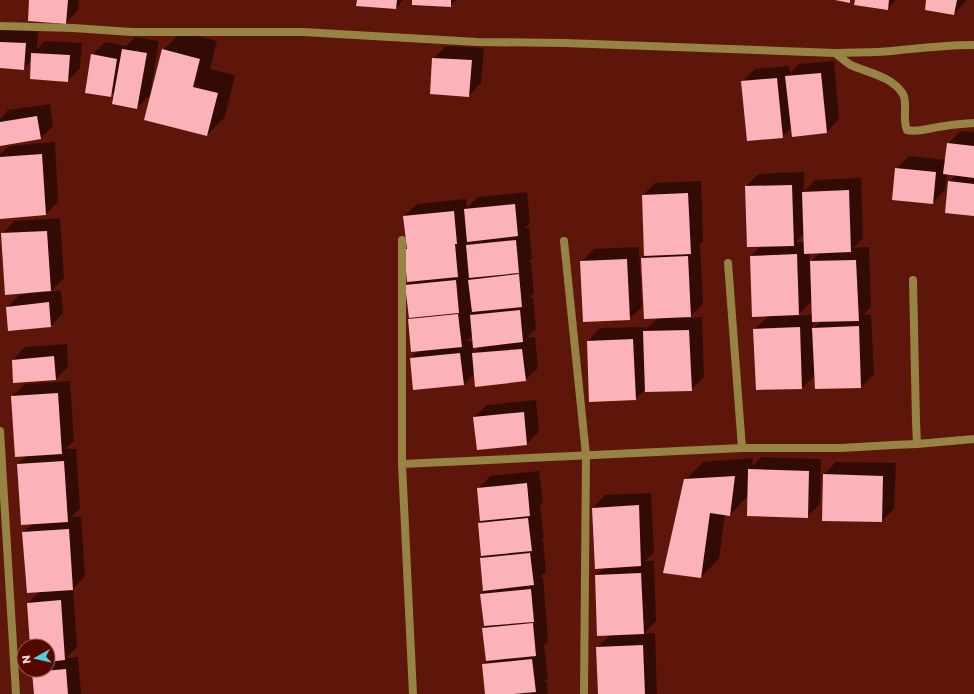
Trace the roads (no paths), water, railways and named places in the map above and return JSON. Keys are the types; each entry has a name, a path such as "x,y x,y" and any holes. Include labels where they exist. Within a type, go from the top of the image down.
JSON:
{"street":[{"path":"0,26 73,28 132,32 303,32 477,42 565,43 835,53 890,51 950,45 974,45"},
{"path":"835,53 851,65 894,83 903,94 905,125 907,130 912,131 946,125 974,123"},
{"path":"402,240 402,464 413,694"},
{"path":"564,241 586,455 584,694"},
{"path":"728,263 742,448"},
{"path":"913,280 916,422 918,444"},
{"path":"0,430 16,694"},
{"path":"402,464 742,448 841,448 974,440"}]}
